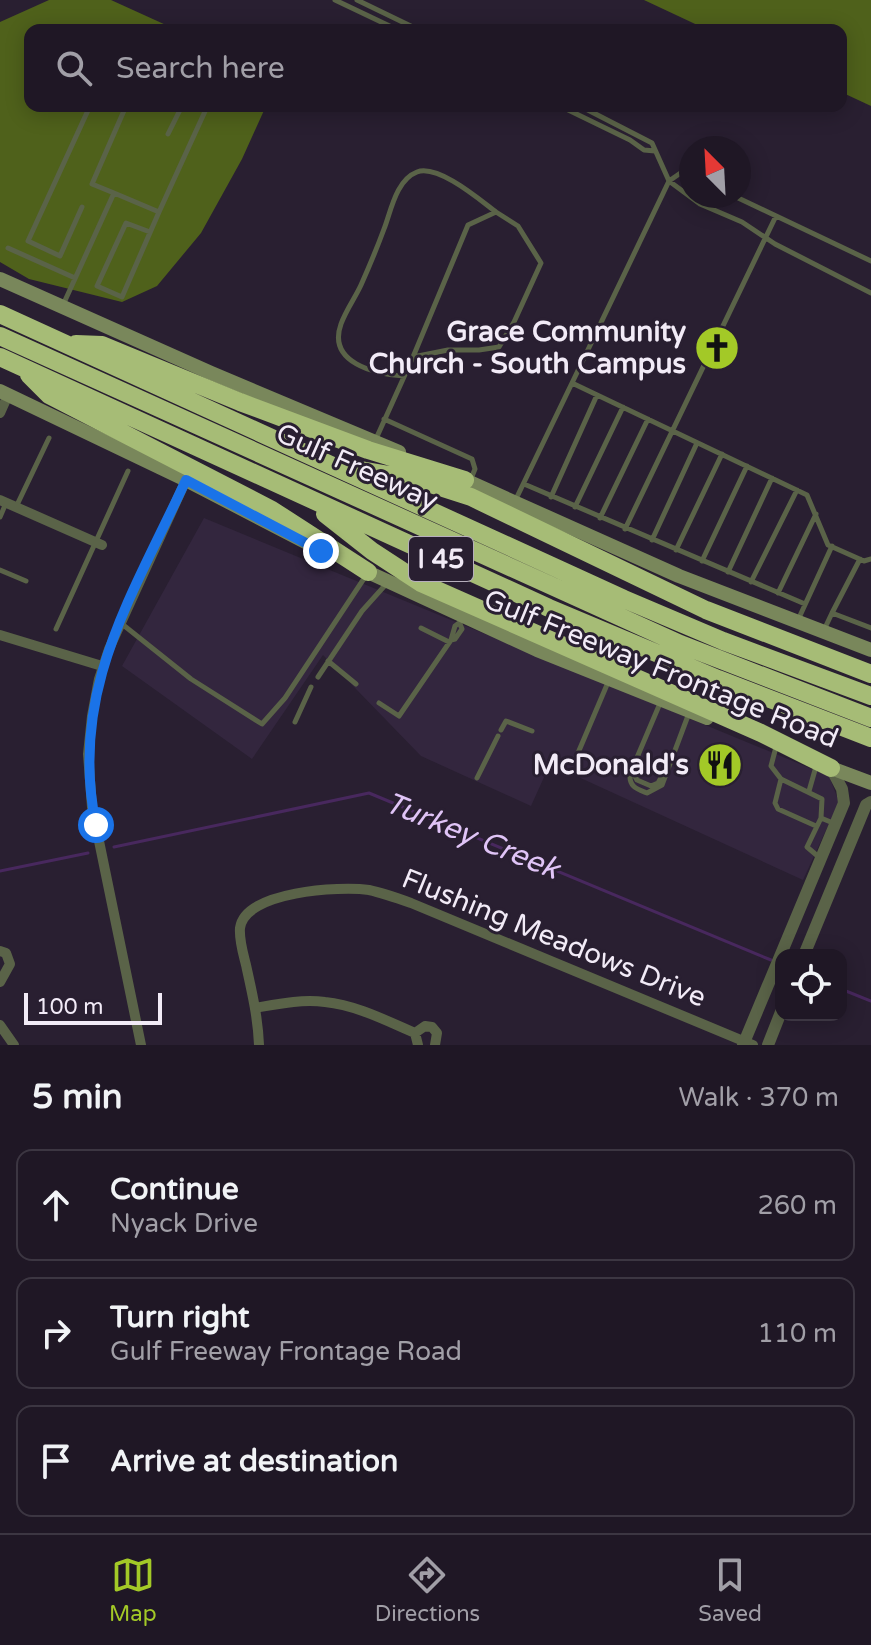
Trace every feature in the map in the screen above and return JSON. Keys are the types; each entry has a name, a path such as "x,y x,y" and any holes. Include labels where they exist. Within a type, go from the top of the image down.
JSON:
{"highway":[{"name":"Gulf Freeway","path":"0,314 624,599 723,641 871,696"},
{"name":"Gulf Freeway","path":"0,336 680,644 871,718"},
{"path":"65,344 102,345 354,445 468,481"},
{"name":"Gulf Freeway","path":"0,357 549,608 718,679 871,738"},
{"path":"18,365 49,395 272,510 368,572"},
{"path":"220,436 283,457 418,480 471,497 706,610 871,674"},
{"path":"220,436 276,473 372,551 421,583 761,733 824,765"}],"main road":[{"path":"0,279 468,481 679,576 871,650"},
{"name":"Gulf Freeway Frontage Road","path":"4,393 186,480 462,620 871,783"}],"street":[{"path":"0,413 4,393"},
{"path":"141,1045 90,790 89,735 102,666 186,480"},
{"path":"7,504 100,544"},
{"path":"0,635 102,666"},
{"path":"747,1044 844,803 842,789 824,765"},
{"path":"806,949 866,805 871,802"},
{"name":"Flushing Meadows Drive","path":"255,1008 240,939 245,916 252,908 269,901 345,889 383,894 411,903 747,1044"},
{"path":"0,951 6,953 10,964 0,982"},
{"path":"259,1045 255,1008 302,1001 327,1002 352,1008 415,1033"},
{"path":"768,1045 777,1021"},
{"path":"0,1025 14,1045"},
{"path":"415,1033 421,1027 432,1027 438,1036 435,1045"},
{"path":"415,1033 418,1045"}],"lane":[{"path":"335,0 346,2 387,24"},
{"path":"357,0 407,24"},
{"path":"82,207 60,256 28,241 87,112"},
{"path":"123,112 92,184 159,212"},
{"path":"168,134 179,112"},
{"path":"150,232 126,223 97,286 122,297 203,112"},
{"path":"572,112 644,150 655,151"},
{"path":"592,112 652,143 669,181 700,204 742,222 775,244 871,293"},
{"path":"404,376 364,370 349,359 339,343 341,325 376,251 399,189 419,170 431,172 468,189 518,226 541,263 499,347 448,350 413,357"},
{"path":"515,502 669,181 679,174"},
{"path":"62,306 114,193"},
{"path":"751,204 871,261"},
{"path":"374,442 468,225 496,212"},
{"path":"625,529 776,216"},
{"path":"8,248 75,278"},
{"path":"572,383 807,495 828,545 864,561 871,559"},
{"path":"551,497 597,395"},
{"path":"575,507 623,407"},
{"path":"384,419 472,459 475,469 468,481"},
{"path":"600,518 648,419"},
{"path":"0,517 49,438"},
{"path":"652,540 697,442"},
{"path":"676,550 722,454"},
{"path":"702,561 747,466"},
{"path":"56,629 100,544 128,471"},
{"path":"728,572 772,478"},
{"path":"524,484 805,604"},
{"path":"751,582 797,490"},
{"path":"778,593 816,514"},
{"path":"797,621 832,546"},
{"path":"824,632 860,559"},
{"path":"0,570 26,581"},
{"path":"121,623 191,679 262,724 267,722 285,698 368,572"},
{"path":"318,677 362,611 388,582"},
{"path":"832,613 871,628"},
{"path":"379,703 399,716 450,641 455,626 462,620"},
{"path":"421,628 450,641"},
{"path":"328,661 356,684"},
{"path":"575,760 609,679"},
{"path":"295,722 311,687"},
{"path":"661,700 632,770 630,778 635,789 647,793 662,785 689,711"},
{"path":"477,778 506,721 532,731"},
{"path":"777,746 771,766 781,779 822,799 821,818 807,847 820,859"},
{"path":"809,791 824,765"},
{"path":"781,779 775,803 778,809 816,826"},
{"path":"821,818 835,824"},
{"path":"813,875 833,884"}],"shaded area":[{"path":"204,518 829,776 839,802 803,880 550,764 531,806 421,756 323,655 252,759 122,666"}],"green space":[{"path":"49,0 111,0 164,24 24,24 24,112 263,112 242,159 201,233 157,286 122,302 29,279 0,262 0,22"},
{"path":"644,0 871,0 871,106 847,95 847,24 695,24"}],"waterway":[{"name":"Turkey Creek","path":"114,847 369,793 771,960"},
{"name":"Turkey Creek","path":"0,871 88,853"},
{"name":"Turkey Creek","path":"847,991 871,1001"}],"place":[{"name":"Grace Community Church - South Campus","path":"717,348"},
{"name":"McDonald's","path":"720,765"}],"route":[{"path":"96,825 88,754 95,694 109,649 186,480 321,551"}]}
